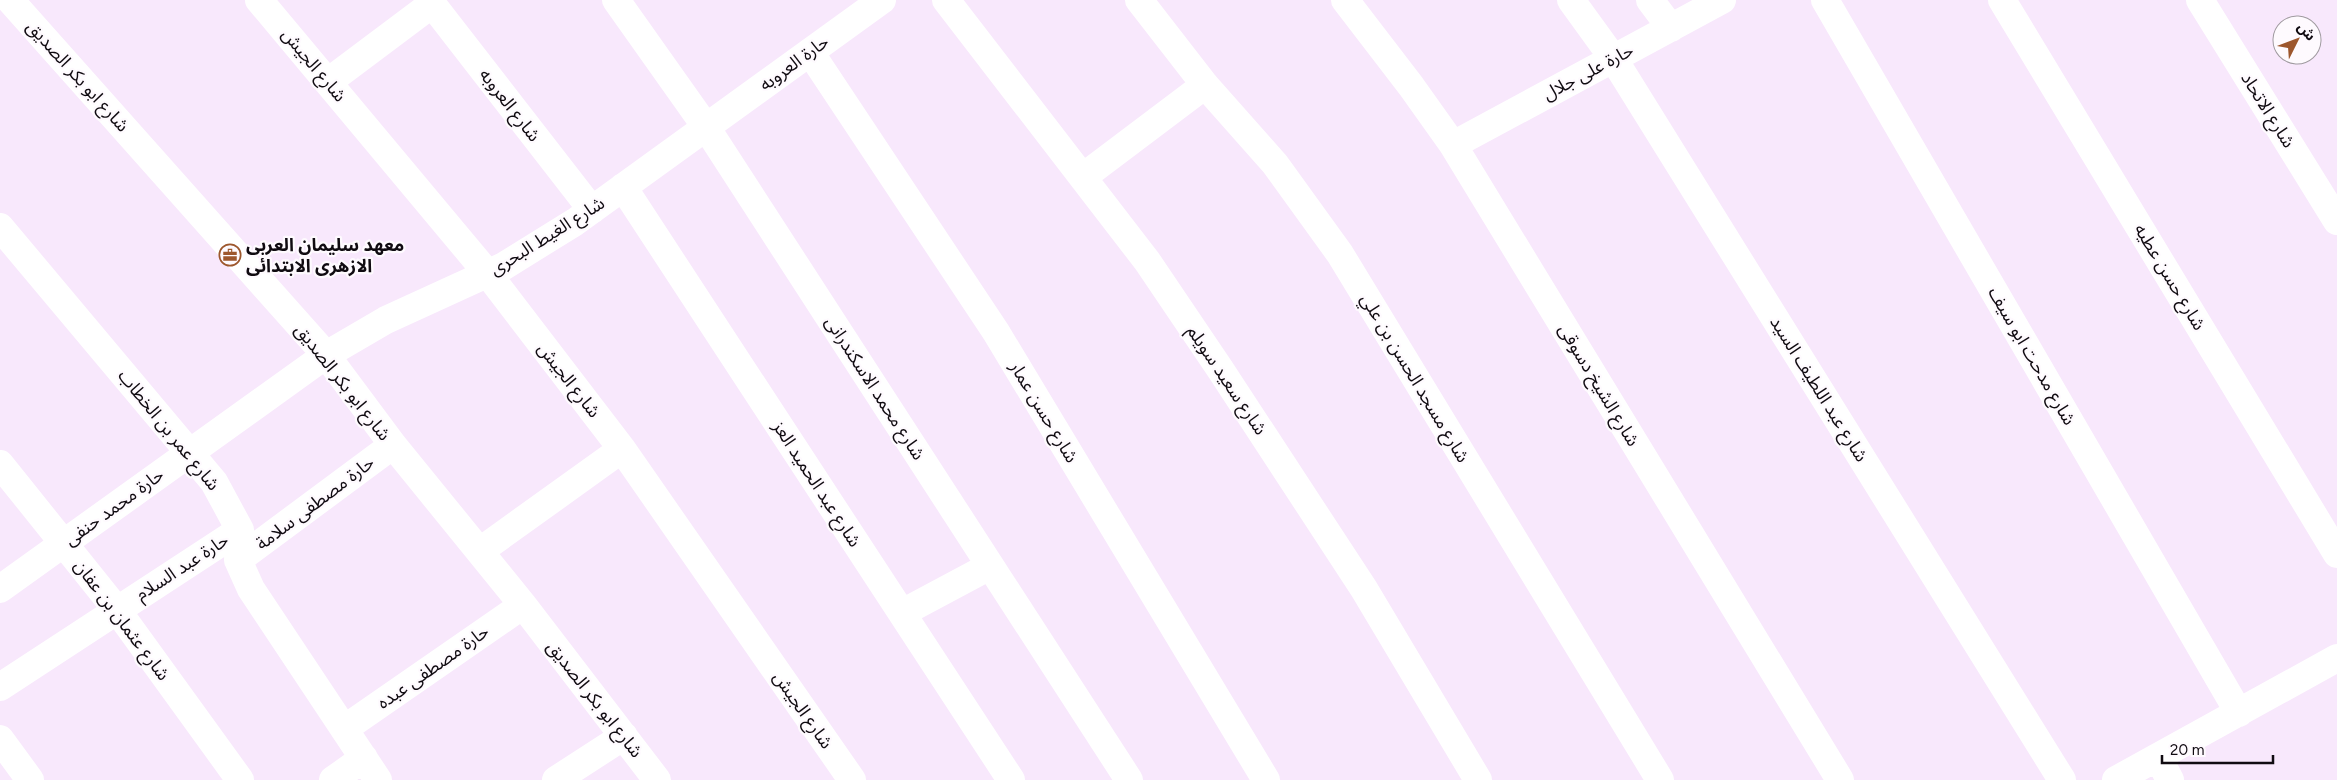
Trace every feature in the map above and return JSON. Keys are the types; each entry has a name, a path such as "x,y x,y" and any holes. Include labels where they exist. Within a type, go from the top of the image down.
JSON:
{"street":[{"name":"شارع ابو بكر الصديق","path":"10,0 326,355 393,445 523,605 657,780"},
{"name":"شارع الجيش","path":"259,0 488,274 622,449 852,780"},
{"name":"شارع محمد الاسكندرانى","path":"616,0 706,127 1129,780"},
{"name":"حارة العروبه","path":"706,127 882,0"},
{"name":"شارع سعيد سويلم","path":"946,0 1146,261 1294,478 1364,589 1478,780"},
{"name":"شارع مسجد الحسن بن علي","path":"1138,0 1205,85 1275,164 1340,254 1660,780"},
{"name":"شارع الشيخ دسوقى","path":"1345,0 1411,86 1453,145 1840,780"},
{"name":"شارع عبد اللطيف السيد","path":"1572,0 1614,58 2062,780"},
{"path":"1650,0 1671,28"},
{"name":"حارة على جلال","path":"1453,145 1722,0"},
{"name":"شارع مدحت ابو سيف","path":"1825,0 2239,712"},
{"name":"شارع حسن عطيه","path":"2002,0 2337,554"},
{"name":"شارع الاتحاد","path":"2200,0 2337,221"},
{"path":"328,82 431,2"},
{"name":"شارع العروبه","path":"431,2 592,210"},
{"name":"شارع حسن عمار","path":"810,52 996,332 1266,780"},
{"path":"1083,177 1205,85"},
{"name":"شارع الغيط البحرى","path":"326,355 386,320 504,266 592,210 706,127"},
{"name":"شارع عبد الحميد العز","path":"623,187 1011,780"},
{"name":"شارع عمر بن الخطاب","path":"0,227 214,482 240,530"},
{"name":"حارة محمد حنفى","path":"0,589 326,355"},
{"name":"حارة مصطفى سلامة","path":"238,560 393,445"},
{"path":"480,551 622,449"},
{"name":"شارع عثمان بن عفان","path":"0,464 117,610 240,780"},
{"path":"240,530 238,560 251,589 371,769 333,780"},
{"name":"حارة عبد السلام","path":"0,687 240,530"},
{"path":"902,613 990,566"},
{"name":"حارة مصطفى عبده","path":"344,729 523,605"},
{"path":"2116,780 2164,768 2239,712 2337,658"},
{"path":"556,780 624,736"},
{"path":"0,739 30,780"}],"place":[{"name":"معهد سليمان العربى الازهرى الابتدائى","path":"230,255"}]}
